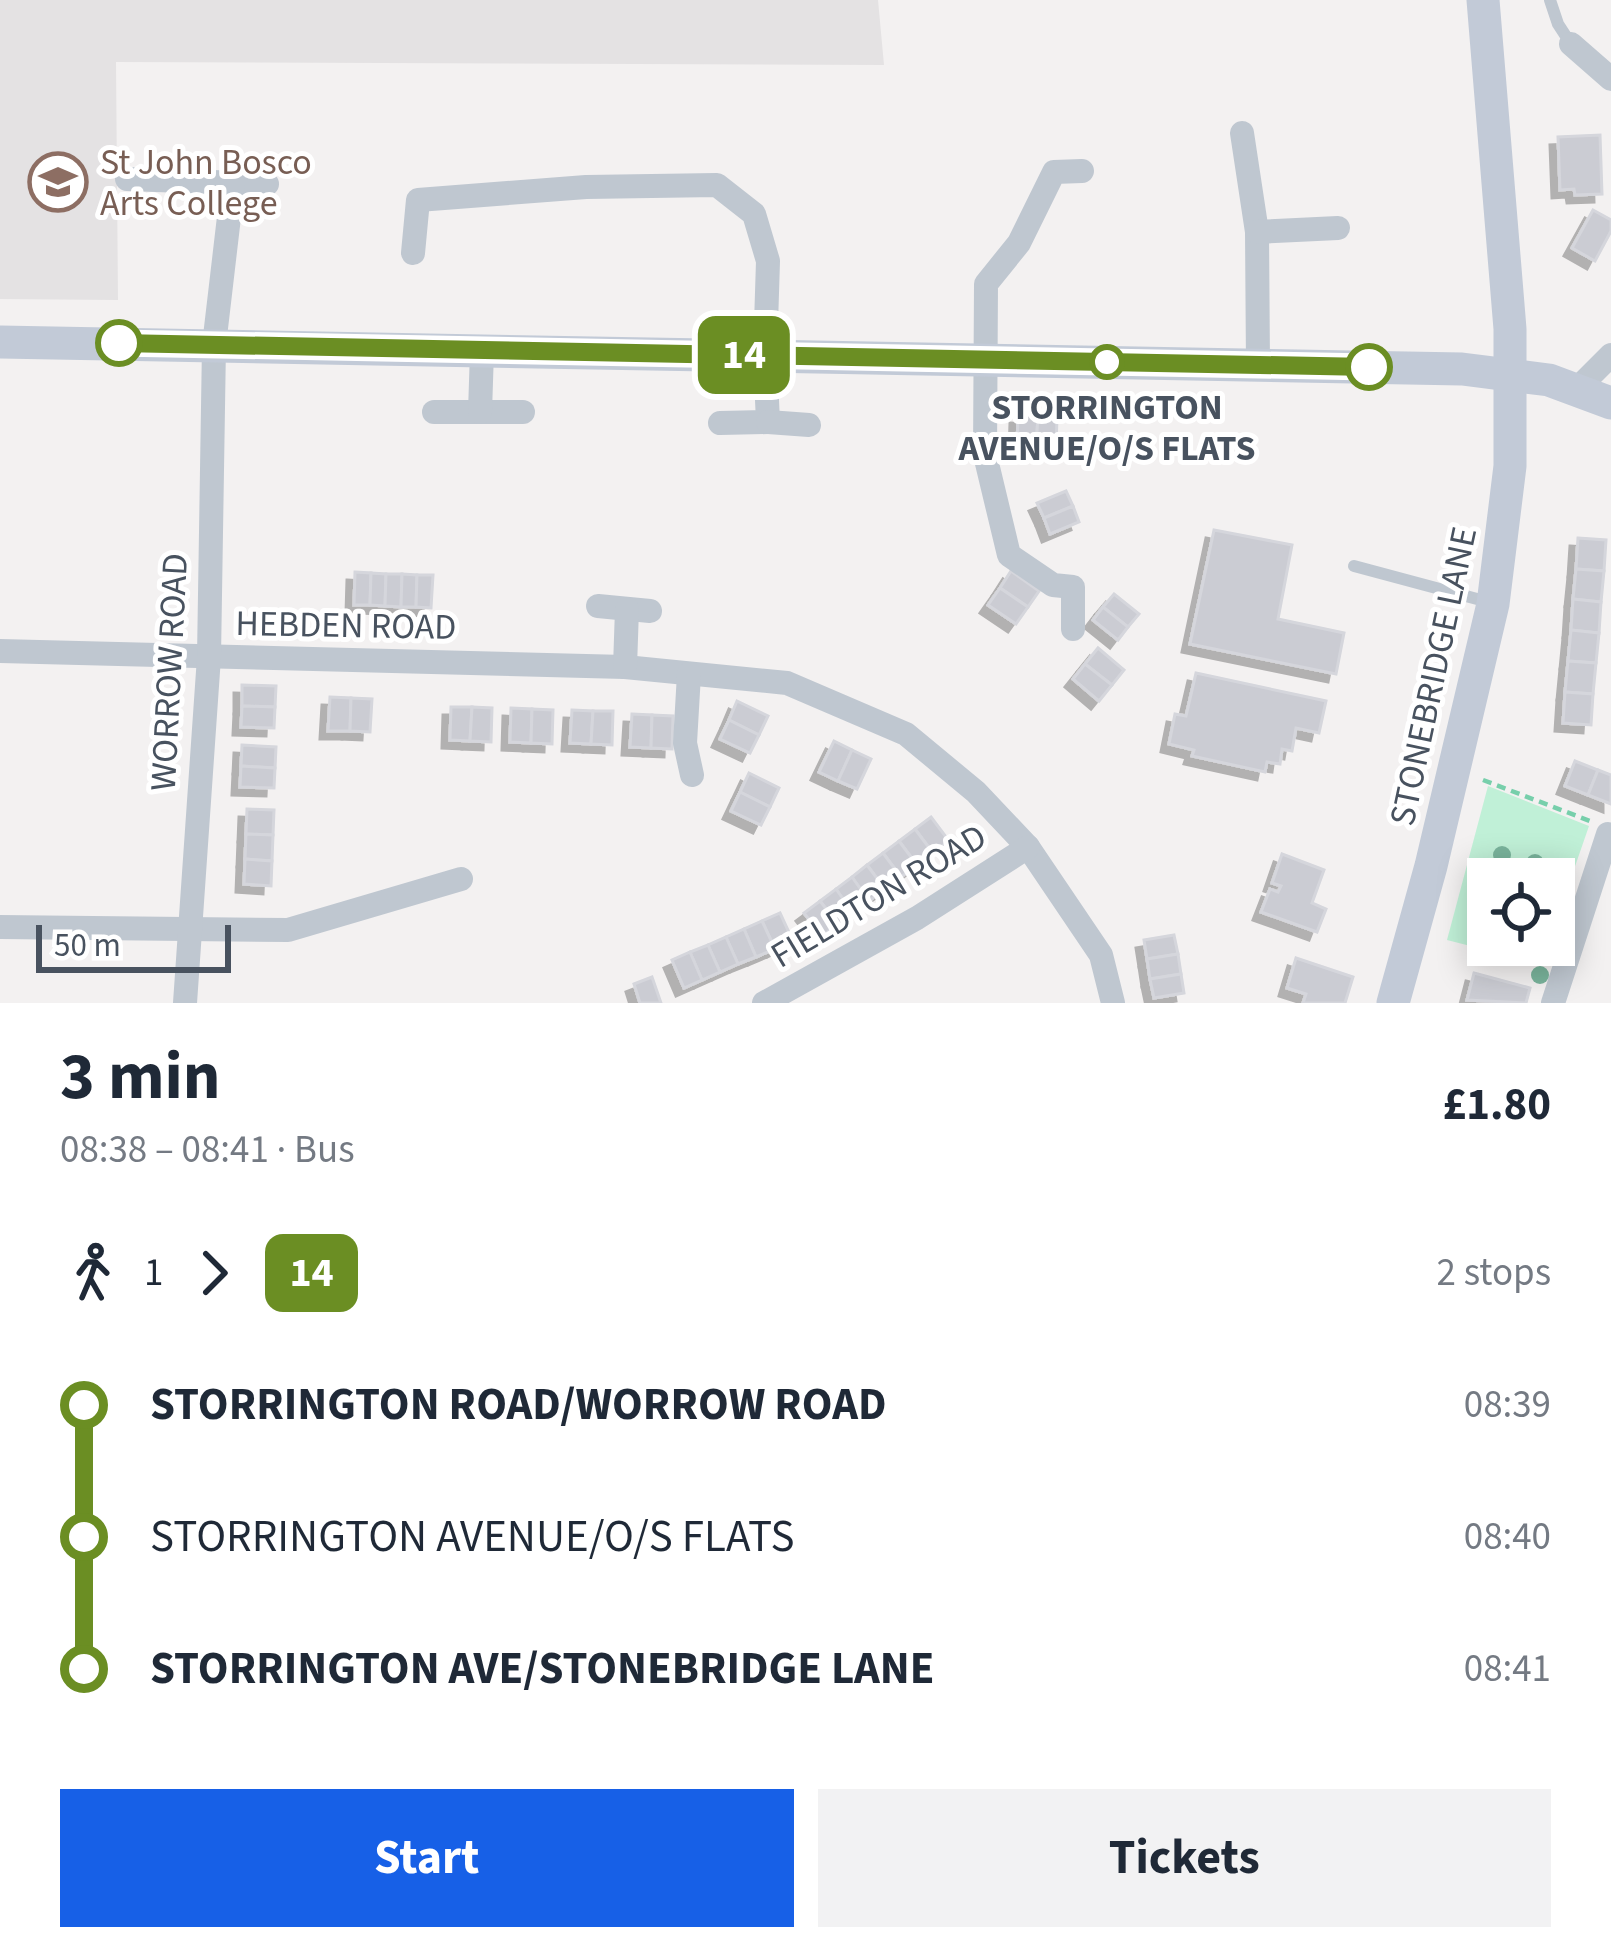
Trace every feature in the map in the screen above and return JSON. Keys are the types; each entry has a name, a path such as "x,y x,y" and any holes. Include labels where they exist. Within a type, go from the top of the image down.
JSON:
{"street":[{"name":"STONEBRIDGE LANE","path":"1393,1003 1493,604 1510,466 1512,374 1484,0"},
{"path":"1571,44 1611,79"},
{"path":"1242,133 1257,232 1258,365"},
{"path":"1073,629 1073,587 1053,586 1009,555 986,455 986,284 1019,243 1054,172 1082,171"},
{"path":"127,179 267,184"},
{"name":"WORROW ROAD","path":"185,1003 209,657 214,345 233,183"},
{"path":"412,253 418,200 586,187 716,185 754,214 768,261 768,422"},
{"path":"1257,232 1338,228"},
{"path":"0,342 985,359 1512,374 1578,388 1611,403"},
{"path":"481,412 482,351"},
{"path":"1578,388 1611,355"},
{"path":"434,412 523,412"},
{"path":"720,423 809,425"},
{"path":"598,606 638,610 625,667"},
{"name":"HEBDEN ROAD","path":"0,651 625,667 787,683 906,734 976,792 1028,847 1101,956 1113,1003"},
{"path":"689,674 685,743 692,775"},
{"path":"1552,1003 1608,834"},
{"name":"FIELDTON ROAD","path":"764,1003 916,919 1028,847"},
{"path":"0,926 287,929 461,879"}],"lane":[{"path":"1550,0 1571,44"},
{"path":"1354,566 1493,604"}],"path":[{"path":"1455,770 1594,823 1608,834"}],"shaded area":[{"name":"St John Bosco Arts College","path":"0,0 878,0 884,65 116,62 118,300 0,299"}],"green space":[{"path":"1488,786 1589,826 1575,866 1575,858 1469,858"},
{"path":"1467,865 1467,945 1447,940"}],"building":[{"path":"1600,135 1602,194 1560,190 1558,137"},
{"path":"1593,210 1611,220 1611,231 1595,261 1572,248"},
{"path":"1018,415 1038,416 1036,448 1017,447"},
{"path":"1038,416 1057,417 1056,449 1036,448"},
{"path":"1066,491 1073,506 1044,518 1037,503"},
{"path":"1073,506 1079,522 1050,534 1044,518"},
{"path":"1214,530 1292,545 1278,619 1344,633 1336,674 1190,644"},
{"path":"1578,538 1606,540 1604,571 1576,569"},
{"path":"1576,569 1604,571 1601,602 1573,599"},
{"path":"1011,571 1039,591 1028,607 1000,588"},
{"path":"355,572 371,573 370,605 354,605"},
{"path":"371,573 386,574 385,606 370,605"},
{"path":"386,574 402,574 401,607 385,606"},
{"path":"402,574 417,575 416,607 401,607"},
{"path":"417,575 433,575 431,608 416,607"},
{"path":"1000,588 1028,607 1016,624 988,605"},
{"path":"1114,594 1139,614 1128,627 1103,607"},
{"path":"1573,599 1601,602 1599,633 1571,630"},
{"path":"1103,607 1128,627 1118,640 1093,620"},
{"path":"1571,630 1599,633 1596,663 1568,661"},
{"path":"1098,648 1124,670 1112,685 1085,664"},
{"path":"1568,661 1596,663 1593,694 1565,692"},
{"path":"1085,664 1112,685 1099,701 1073,679"},
{"path":"1196,673 1326,701 1319,733 1296,728 1292,751 1282,749 1280,764 1267,762 1265,772 1192,756 1194,750 1169,744 1175,714 1186,716"},
{"path":"242,685 276,686 275,707 242,706"},
{"path":"1565,692 1593,694 1591,725 1563,723"},
{"path":"330,697 351,698 350,731 328,731"},
{"path":"351,698 372,699 370,732 350,731"},
{"path":"737,701 768,716 759,735 729,720"},
{"path":"242,706 275,707 274,728 241,727"},
{"path":"451,707 472,707 470,741 450,740"},
{"path":"472,707 492,708 491,742 470,741"},
{"path":"511,708 532,709 531,743 510,742"},
{"path":"532,709 553,710 552,744 531,743"},
{"path":"572,710 593,711 591,744 570,743"},
{"path":"593,711 613,711 612,745 591,744"},
{"path":"632,714 652,715 651,748 630,747"},
{"path":"652,715 673,716 672,749 651,748"},
{"path":"729,720 759,735 750,753 720,739"},
{"path":"834,741 852,750 838,781 819,772"},
{"path":"242,745 276,747 275,768 241,766"},
{"path":"852,750 871,759 857,789 838,781"},
{"path":"1575,761 1598,770 1588,795 1565,786"},
{"path":"241,766 275,768 274,788 240,787"},
{"path":"1598,770 1611,775 1611,804 1588,795"},
{"path":"749,773 779,788 770,807 740,792"},
{"path":"740,792 770,807 761,825 731,811"},
{"path":"247,809 274,810 273,835 246,834"},
{"path":"931,817 949,841 933,853 915,829"},
{"path":"915,829 933,853 917,865 899,841"},
{"path":"246,834 273,835 272,861 245,859"},
{"path":"899,841 917,865 901,877 883,853"},
{"path":"883,853 901,877 885,889 867,865"},
{"path":"1282,854 1324,870 1312,903 1326,909 1317,932 1261,912 1270,889 1278,892 1281,886 1272,883"},
{"path":"245,859 272,861 271,886 244,884"},
{"path":"867,865 885,889 869,901 852,877"},
{"path":"852,877 869,901 853,913 836,889"},
{"path":"836,889 853,913 838,924 820,901"},
{"path":"820,901 838,924 822,936 804,913"},
{"path":"780,913 793,941 775,949 762,921"},
{"path":"762,921 775,949 756,957 744,929"},
{"path":"744,929 756,957 738,964 726,937"},
{"path":"1174,935 1178,954 1147,959 1144,940"},
{"path":"726,937 738,964 720,972 708,945"},
{"path":"708,945 720,972 702,980 690,952"},
{"path":"690,952 702,980 684,988 672,960"},
{"path":"1178,954 1181,974 1150,979 1147,959"},
{"path":"1296,958 1353,977 1345,1003 1303,1003 1306,994 1287,988"},
{"path":"1474,973 1530,988 1526,1003 1467,1000"},
{"path":"1181,974 1184,993 1154,998 1150,979"},
{"path":"652,977 661,1003 640,1003 634,984"}],"bus line":[{"name":"14","path":"119,343 1369,367"}],"place":[{"name":"St John Bosco Arts College","path":"58,182"},
{"name":"STORRINGTON AVENUE/O/S FLATS","path":"1107,362"}]}
